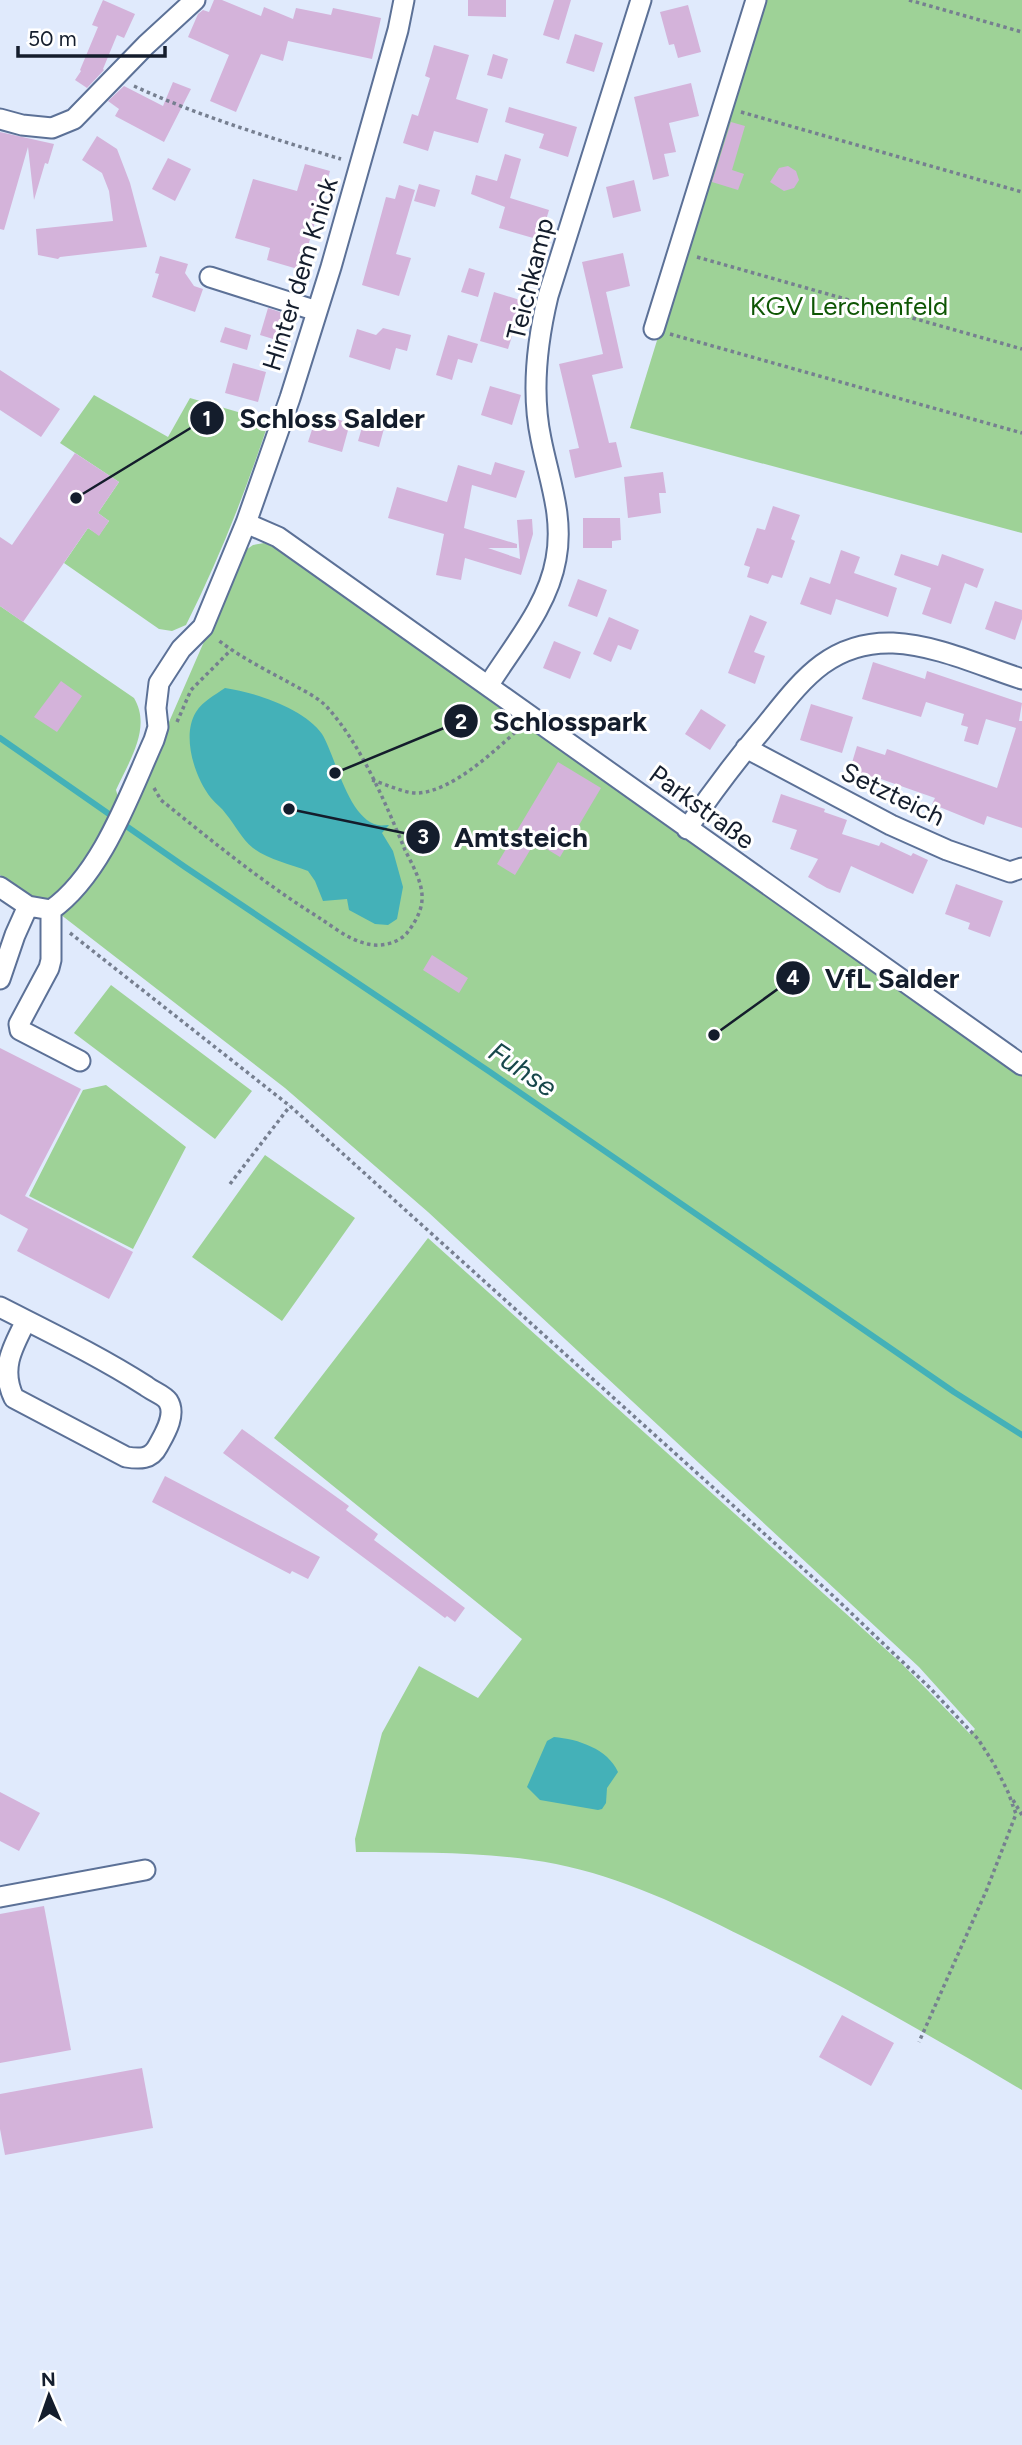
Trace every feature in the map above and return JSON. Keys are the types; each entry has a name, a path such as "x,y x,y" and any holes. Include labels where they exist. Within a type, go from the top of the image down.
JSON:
{"street":[{"path":"0,119 22,125 52,128 74,119 195,0"},
{"name":"Hinter dem Knick","path":"51,910 68,898 112,830 154,740 158,727 156,708 159,683 181,649 203,627 246,523 317,311 398,30 404,0"},
{"name":"Teichkamp","path":"488,686 539,605 549,585 556,561 559,518 537,414 539,340 548,296 642,0"},
{"path":"654,329 757,0"},
{"path":"210,277 317,311"},
{"name":"Parkstraße","path":"246,523 278,537 1022,1065"},
{"path":"687,829 720,779 789,693 807,675 827,662 870,644 894,643 920,646 1022,679"},
{"name":"Setzteich","path":"746,748 891,825 947,850 1010,872 1022,868"},
{"path":"0,887 28,906 51,910 49,968 19,1024 20,1030 80,1061"},
{"path":"0,979 28,906"},
{"path":"0,1307 117,1368 167,1401 171,1411 168,1427 154,1454 141,1460 126,1457 14,1398 6,1387 3,1374 6,1358 26,1321"},
{"path":"0,1897 145,1870"}],"path":[{"path":"909,0 1022,32"},
{"path":"116,77 165,100 252,133 342,159"},
{"path":"723,106 1022,192"},
{"path":"678,251 1022,349"},
{"path":"654,329 1022,433"},
{"path":"155,777 154,787 160,800 282,895 343,933 363,943 383,945 401,940 414,925 422,900 420,883 352,742 324,704 231,650 203,627"},
{"path":"174,728 191,690 231,650"},
{"path":"372,780 417,793 438,788 484,759 532,717"},
{"path":"51,910 72,936 290,1106 809,1574 929,1687 978,1739 1022,1815"},
{"path":"230,1185 290,1106"},
{"path":"919,2042 1009,1834 1016,1814 1008,1792"}],"green space":[{"name":"KGV Lerchenfeld","path":"762,0 1022,0 1022,533 630,428"},
{"path":"94,395 168,437 190,398 269,421 210,575 186,625 172,631 159,629 64,563 88,528 99,535 109,521 98,513 119,482 60,443"},
{"path":"264,543 274,547 1022,1073 1022,2090 815,1973 699,1915 629,1885 581,1870 531,1860 456,1854 356,1852 355,1839 382,1733 419,1666 478,1698 522,1639 274,1438 428,1238 902,1664 970,1734 975,1729 919,1667 428,1212 285,1088 56,911 122,830 243,552 253,545"},
{"path":"0,606 134,698 141,721 137,744 116,790 119,800 93,851 57,898 40,902 0,875"},
{"path":"111,985 252,1091 215,1139 74,1033"},
{"path":"106,1085 186,1147 133,1249 29,1196 83,1090"},
{"path":"265,1155 355,1218 282,1321 192,1257"}],"water":[{"path":"225,688 278,703 304,717 322,734 344,786 359,811 378,825 389,825 382,833 393,851 403,887 397,919 388,925 375,924 349,910 347,899 323,901 308,871 273,859 253,848 205,790 192,756 192,722 199,708"},
{"path":"554,1737 573,1740 600,1751 613,1764 618,1772 607,1788 606,1803 602,1809 540,1800 527,1787 547,1741"}],"building":[{"path":"103,0 135,14 124,38 117,35 104,70 87,88 75,80 98,27 92,25"},
{"path":"214,0 222,0 261,16 264,7 293,19 296,8 331,15 333,8 381,18 372,59 288,41 283,61 261,54 236,112 210,101 229,55 188,37 198,14 203,10 209,12"},
{"path":"468,0 506,0 506,17 468,16"},
{"path":"554,0 571,0 559,40 543,35"},
{"path":"688,5 701,52 678,58 674,44 669,45 660,12"},
{"path":"575,34 603,43 594,72 566,63"},
{"path":"434,45 469,55 456,99 488,109 478,143 434,131 428,151 403,143 412,114 418,116 430,78 425,76"},
{"path":"493,54 508,59 502,79 487,75"},
{"path":"173,82 191,89 164,142 115,116 119,109 108,101 124,86 163,106"},
{"path":"691,83 699,116 669,123 676,152 664,154 669,176 653,180 634,97"},
{"path":"509,107 577,127 568,157 539,148 544,134 505,122"},
{"path":"731,122 745,126 732,170 744,174 738,190 712,182"},
{"path":"0,132 54,144 34,200 28,147 4,230 0,229"},
{"path":"97,136 117,149 130,183 147,247 58,259 38,255 36,229 113,221 109,191 102,173 82,160"},
{"path":"505,154 521,159 510,198 549,210 540,240 499,228 505,207 471,194 476,175 497,181"},
{"path":"168,158 191,169 175,201 152,189"},
{"path":"305,164 330,171 301,270 267,260 270,248 235,238 253,179 297,191"},
{"path":"788,166 796,171 799,180 794,188 784,191 770,182 779,168"},
{"path":"634,180 641,211 613,218 606,187"},
{"path":"419,184 440,190 435,207 414,201"},
{"path":"399,185 415,190 396,254 411,258 399,296 362,285 386,197 395,199"},
{"path":"623,253 630,286 606,292 623,368 592,375 609,443 616,442 622,467 575,478 569,450 579,448 559,364 603,354 582,262"},
{"path":"160,256 188,264 185,273 194,286 203,289 195,312 152,297 159,274 155,273"},
{"path":"469,268 485,273 478,297 461,292"},
{"path":"494,292 523,301 508,349 480,341"},
{"path":"268,308 295,317 291,331 287,329 283,342 260,335"},
{"path":"225,327 251,335 247,350 220,342"},
{"path":"383,328 411,335 407,351 396,348 390,370 349,357 357,329 376,335"},
{"path":"448,335 478,344 472,363 458,359 452,380 436,375"},
{"path":"233,363 266,372 258,402 225,393"},
{"path":"0,370 60,409 41,437 0,410"},
{"path":"490,386 521,395 512,425 481,415"},
{"path":"366,414 386,421 379,447 358,441"},
{"path":"326,416 350,423 342,452 308,442 316,417 325,420"},
{"path":"75,453 119,482 98,513 109,521 99,536 88,528 23,622 0,606 0,537 12,545"},
{"path":"495,462 525,471 516,498 472,485 464,528 517,544 517,548 488,548 520,559 517,520 532,519 533,534 521,575 465,558 461,580 436,575 444,534 388,518 397,487 447,502 458,465 491,475"},
{"path":"663,472 666,493 659,493 661,513 628,518 624,477"},
{"path":"773,506 800,515 791,539 795,541 782,578 772,575 768,584 747,577 750,567 744,565 757,528 765,530"},
{"path":"583,518 620,518 621,540 612,541 612,548 583,548"},
{"path":"841,550 860,557 854,573 897,588 888,617 836,599 831,615 800,604 810,577 830,584"},
{"path":"901,554 938,566 942,554 984,569 977,588 965,583 951,624 922,614 931,588 894,575"},
{"path":"578,579 607,590 597,617 568,606"},
{"path":"995,601 1022,610 1015,640 985,629"},
{"path":"750,615 767,622 754,652 765,656 755,684 728,673"},
{"path":"609,617 639,630 631,650 618,645 611,662 593,654"},
{"path":"554,641 581,652 570,679 543,668"},
{"path":"873,662 925,679 927,671 1022,703 1019,721 1022,721 1022,828 987,816 984,825 932,804 935,798 878,778 875,785 848,776 857,746 885,755 887,749 997,788 1016,728 986,719 978,745 964,741 968,727 961,725 964,714 926,702 921,717 862,699"},
{"path":"61,681 82,696 57,732 34,717"},
{"path":"811,704 853,717 842,753 800,740"},
{"path":"701,709 726,725 710,750 685,734"},
{"path":"558,762 601,788 560,857 535,842 515,875 497,864"},
{"path":"781,794 825,809 824,812 847,820 842,834 879,846 881,842 911,856 913,853 928,860 913,894 851,866 840,893 808,877 818,859 790,849 797,830 772,822"},
{"path":"956,884 1003,901 990,937 968,929 970,923 945,914"},
{"path":"432,955 468,978 459,993 423,970"},
{"path":"0,1048 81,1089 25,1196 133,1252 109,1299 17,1251 28,1229 0,1214"},
{"path":"242,1429 349,1506 346,1510 378,1534 374,1540 465,1608 455,1622 447,1616 445,1618 223,1453"},
{"path":"165,1476 320,1557 308,1579 292,1571 290,1574 152,1502"},
{"path":"0,1792 40,1813 19,1851 0,1841"},
{"path":"44,1906 71,2050 0,2063 0,1914"},
{"path":"842,2015 894,2043 871,2086 819,2057"},
{"path":"142,2068 153,2128 5,2155 0,2129 0,2094"}],"waterway":[{"name":"Fuhse","path":"0,738 954,1392 1022,1435"}],"place":[{"name":"Schloss Salder","path":"76,498"},
{"name":"Schlosspark","path":"335,773"},
{"name":"Amtsteich","path":"289,809"},
{"name":"VfL Salder","path":"714,1035"}]}
